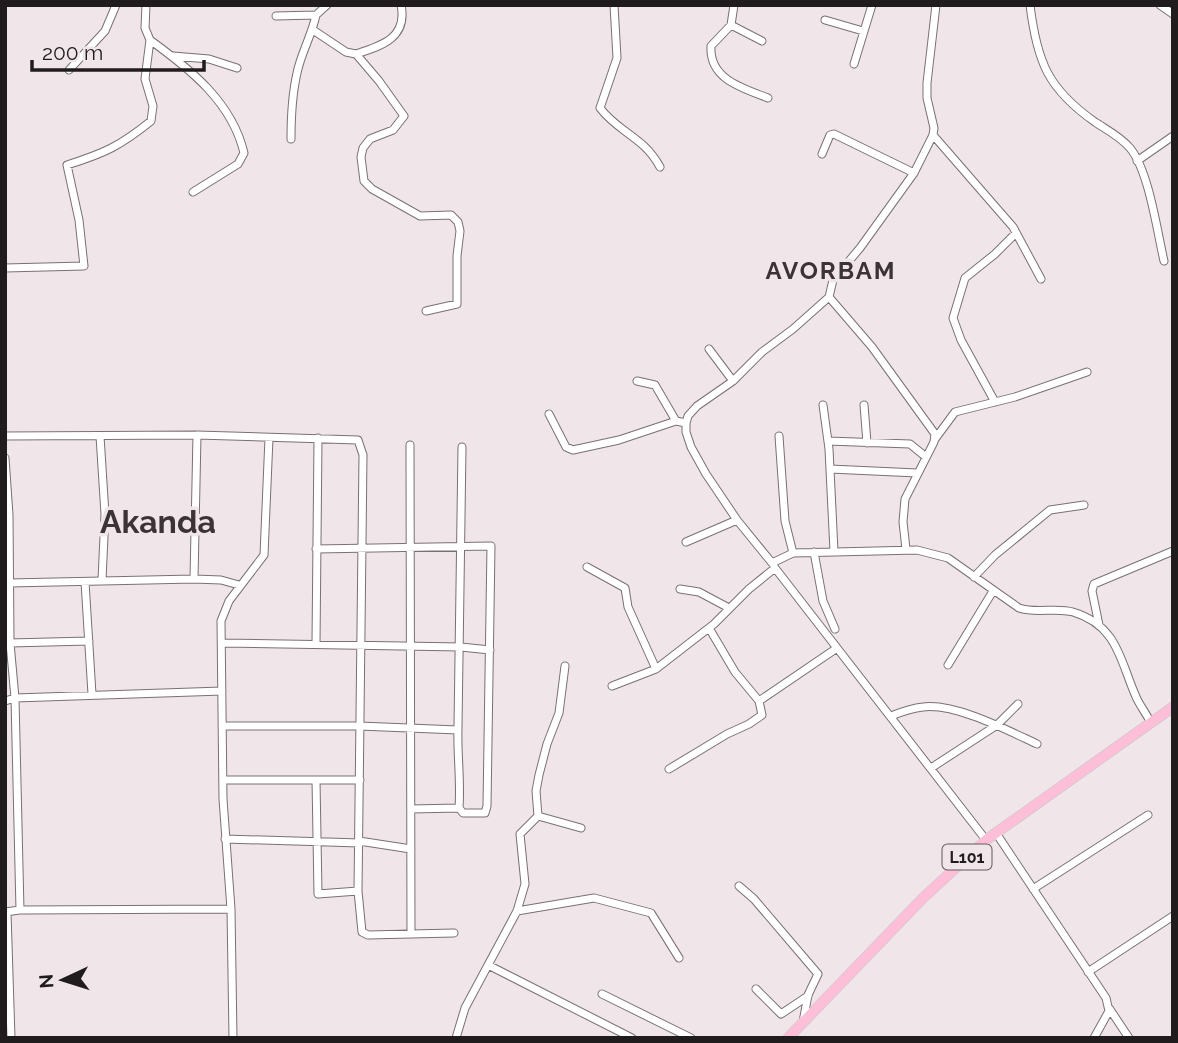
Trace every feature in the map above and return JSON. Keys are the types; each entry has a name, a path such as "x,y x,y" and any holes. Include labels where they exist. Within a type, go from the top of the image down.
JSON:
{"main road":[{"name":"L101","path":"788,1038 923,898 986,840 1173,708"}],"street":[{"path":"69,70 105,31 116,5"},
{"path":"146,5 145,29 150,40 211,91 238,130 244,153 238,163 193,192"},
{"path":"290,139 297,71 316,15 327,5"},
{"path":"356,54 390,41 402,22 401,5"},
{"path":"614,5 617,58 600,108 608,118 651,150 660,167"},
{"path":"734,5 732,25 711,46 712,63 737,86 768,98"},
{"path":"854,65 872,5"},
{"path":"936,5 927,83 927,98 934,128 914,173 833,280 829,297 762,352 733,380 697,406 688,416 686,432 697,459 737,520 986,840"},
{"path":"1030,5 1042,63 1055,88 1094,121 1124,141 1138,160 1164,261"},
{"path":"1160,5 1172,11"},
{"path":"276,16 316,15"},
{"path":"825,20 863,31"},
{"path":"732,25 762,41"},
{"path":"313,30 346,51 356,54 404,116 393,130 370,139 363,148 360,157 364,181 372,189 420,216 451,215 458,222 460,231 457,304 426,311"},
{"path":"5,268 84,266 79,220 67,165 107,152 151,121 153,106 145,79 150,40"},
{"path":"172,56 209,59 237,68"},
{"path":"822,154 830,135 834,134 914,173"},
{"path":"933,135 1016,233 1041,279"},
{"path":"1138,160 1173,136"},
{"path":"995,402 961,340 953,318 965,278 1016,233"},
{"path":"829,297 872,347 928,424 935,439"},
{"path":"709,349 733,380"},
{"path":"906,549 903,509 905,499 935,439 955,412 1087,372"},
{"path":"637,381 655,385 676,421"},
{"path":"823,405 828,441 834,551"},
{"path":"864,405 867,443"},
{"path":"549,414 566,447 573,450 620,440 676,421 686,423"},
{"path":"194,579 197,435"},
{"path":"5,436 197,435 358,440 363,455 358,891 362,932 365,935 454,933"},
{"path":"100,436 105,514 102,580"},
{"path":"779,436 784,508 793,553"},
{"path":"233,1038 231,909 225,839 221,621 239,585 264,555 269,438"},
{"path":"316,644 318,438"},
{"path":"828,441 910,444 926,457"},
{"path":"410,445 411,934"},
{"path":"316,549 461,548 491,546 485,813 463,813 459,808 458,730 461,647 461,548 462,447"},
{"path":"5,458 9,515 10,643 15,698 20,911"},
{"path":"830,470 917,473"},
{"path":"974,577 995,555 1049,510 1084,505"},
{"path":"686,542 737,520"},
{"path":"612,686 656,669 709,628 774,566 793,553 906,549 948,558 1019,608 1034,611 1067,610 1099,625 1113,639 1138,701 1151,723"},
{"path":"1099,625 1092,591 1094,584 1173,551"},
{"path":"814,552 823,601 835,629"},
{"path":"587,567 625,588 628,607 656,669"},
{"path":"9,583 194,579 221,580 239,585"},
{"path":"85,582 92,694"},
{"path":"680,589 699,592 729,608"},
{"path":"948,665 993,591"},
{"path":"668,769 760,718 763,711 759,701 735,672 709,628"},
{"path":"10,643 89,641"},
{"path":"222,643 461,647 490,650"},
{"path":"759,701 837,648"},
{"path":"456,1038 465,1008 517,911 525,884 520,834 538,816 536,790 547,744 559,713 565,666"},
{"path":"5,701 15,698 92,694 222,691"},
{"path":"932,768 997,725 1018,704"},
{"path":"891,716 925,706 957,711 997,725 1037,744"},
{"path":"222,726 359,726 458,730"},
{"path":"224,780 360,780"},
{"path":"316,780 318,894 358,891"},
{"path":"411,809 459,808"},
{"path":"1033,889 1148,815"},
{"path":"538,816 581,828"},
{"path":"996,833 1106,998 1129,1038"},
{"path":"225,839 359,842 411,849"},
{"path":"738,886 754,899 818,974 808,995 802,1022"},
{"path":"517,911 594,898 651,913 680,958"},
{"path":"11,1038 6,912 231,909"},
{"path":"1088,972 1173,916"},
{"path":"488,965 632,1038"},
{"path":"756,989 783,1014 808,995"},
{"path":"602,994 691,1038"},
{"path":"1094,1038 1109,1007"}],"district":[{"name":"AVORBAM","path":"831,271"},
{"name":"Akanda","path":"158,522"}]}
